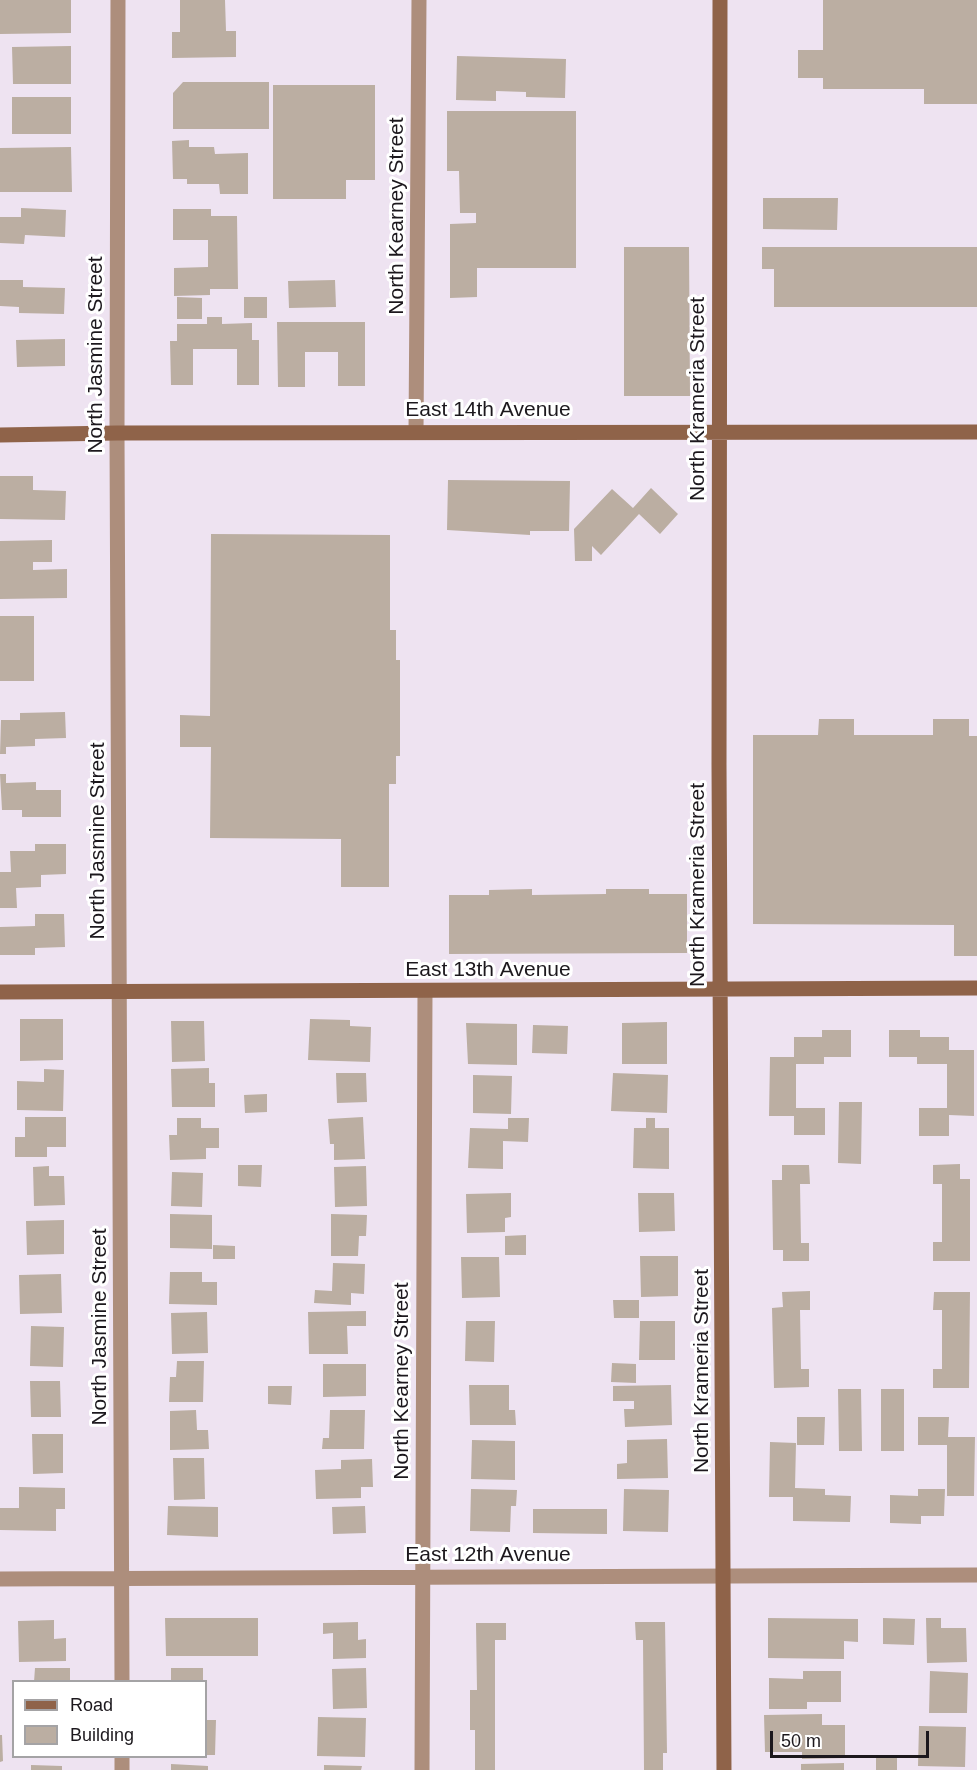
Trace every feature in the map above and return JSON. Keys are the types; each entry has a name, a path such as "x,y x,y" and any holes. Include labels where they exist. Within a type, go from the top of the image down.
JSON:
{"main road":[{"name":"North Krameria Street","path":"720,0 720,989 724,1770"},
{"name":"East 14th Avenue","path":"0,435 977,432"},
{"name":"East 13th Avenue","path":"0,992 425,992 977,987"}],"street":[{"name":"North Jasmine Street","path":"118,0 117,433 122,1680"},
{"name":"North Kearney Street","path":"417,432 419,0"},
{"name":"North Kearney Street","path":"423,1770 425,992"},
{"name":"East 12th Avenue","path":"0,1579 977,1575"}],"building":[{"path":"0,0 71,0 71,33 0,34"},
{"path":"180,0 225,0 226,31 236,31 236,57 172,58 172,32 180,32"},
{"path":"823,0 977,0 977,104 924,104 924,89 823,89 823,78 798,78 798,50 823,50"},
{"path":"71,46 71,84 13,84 12,47"},
{"path":"457,56 566,59 565,98 526,97 526,92 496,91 496,101 456,100"},
{"path":"183,82 269,82 269,129 173,129 173,93"},
{"path":"273,85 375,85 375,180 346,180 346,199 273,199"},
{"path":"12,97 71,97 71,134 12,134"},
{"path":"447,111 576,111 576,268 477,268 477,297 450,298 450,224 476,223 476,213 460,213 459,171 447,171"},
{"path":"189,140 189,147 214,147 215,154 248,153 248,194 220,194 219,184 187,184 187,179 173,179 172,141"},
{"path":"71,147 72,192 0,192 0,148"},
{"path":"763,198 838,198 837,230 763,229"},
{"path":"21,208 66,210 65,237 25,235 24,244 0,243 0,217 21,217"},
{"path":"173,209 211,209 211,216 237,216 238,289 210,289 210,295 174,296 174,268 208,267 208,240 173,240"},
{"path":"624,247 689,247 690,396 624,396"},
{"path":"762,247 977,247 977,307 774,307 774,269 762,269"},
{"path":"0,280 23,280 23,287 65,288 64,314 19,313 19,307 0,306"},
{"path":"335,280 336,307 289,308 288,281"},
{"path":"177,297 202,298 202,319 177,319"},
{"path":"244,297 267,297 267,318 244,318"},
{"path":"207,317 222,317 222,324 252,323 252,340 259,340 259,385 237,385 237,349 193,349 193,385 171,385 170,341 177,341 177,324 207,324"},
{"path":"277,322 365,322 365,386 338,386 338,352 305,352 305,387 278,387"},
{"path":"65,339 65,366 17,367 16,340"},
{"path":"0,476 33,476 33,490 66,491 65,520 0,519"},
{"path":"448,480 570,481 569,531 530,531 530,535 447,530"},
{"path":"651,488 678,514 660,534 639,514 601,555 592,546 592,561 575,561 574,529 612,489 633,508"},
{"path":"211,534 390,535 390,630 396,630 396,660 400,660 400,756 396,756 396,784 389,784 389,887 341,887 341,839 210,838 211,747 180,747 180,715 210,716"},
{"path":"52,540 52,562 33,562 33,570 67,569 67,598 0,599 0,541"},
{"path":"0,616 34,616 34,681 0,681"},
{"path":"65,712 66,738 35,739 35,746 6,747 6,754 0,754 1,720 20,720 20,713"},
{"path":"819,719 854,719 854,735 933,735 933,719 969,719 969,736 977,736 977,956 954,956 954,925 753,924 753,735 818,735"},
{"path":"0,774 6,774 6,783 36,782 36,790 61,790 61,817 22,817 22,810 2,810"},
{"path":"35,844 66,844 66,874 41,875 41,887 16,888 17,908 0,908 0,872 11,872 10,851 35,851"},
{"path":"532,889 532,895 606,894 606,889 649,889 649,894 687,894 687,953 449,954 449,895 489,895 489,890"},
{"path":"35,914 64,914 65,947 35,948 35,955 0,955 0,927 35,926"},
{"path":"20,1019 63,1019 63,1060 20,1061"},
{"path":"310,1019 350,1020 350,1026 371,1027 370,1062 308,1060"},
{"path":"171,1021 204,1021 205,1061 172,1062"},
{"path":"667,1022 667,1064 622,1064 622,1023"},
{"path":"466,1023 517,1024 517,1065 468,1064"},
{"path":"533,1025 568,1026 567,1054 532,1053"},
{"path":"822,1030 851,1030 851,1057 824,1057 824,1064 796,1064 796,1108 825,1108 825,1135 794,1135 794,1116 769,1116 770,1057 794,1057 794,1037 822,1037"},
{"path":"889,1030 920,1030 920,1037 949,1037 949,1050 974,1050 974,1116 949,1115 949,1136 919,1136 919,1108 947,1108 947,1064 917,1064 917,1057 889,1057"},
{"path":"209,1068 209,1083 215,1083 215,1107 172,1107 171,1069"},
{"path":"44,1069 64,1070 63,1111 17,1110 17,1081 44,1082"},
{"path":"336,1073 366,1073 367,1102 337,1103"},
{"path":"613,1073 668,1075 667,1113 611,1111"},
{"path":"473,1075 512,1076 511,1114 473,1113"},
{"path":"267,1094 267,1112 245,1113 244,1095"},
{"path":"839,1102 862,1102 861,1164 838,1163"},
{"path":"25,1117 66,1117 66,1147 47,1147 47,1157 15,1157 15,1137 25,1137"},
{"path":"363,1117 365,1159 334,1160 334,1144 330,1144 328,1119"},
{"path":"177,1118 201,1118 201,1128 219,1128 219,1148 206,1148 206,1159 170,1160 169,1135 177,1135"},
{"path":"508,1118 529,1118 528,1142 503,1141 503,1169 468,1168 470,1128 508,1129"},
{"path":"646,1118 655,1118 655,1128 669,1128 669,1169 633,1168 634,1128 646,1128"},
{"path":"960,1164 960,1179 970,1179 970,1261 933,1261 933,1242 942,1242 942,1184 933,1184 933,1165"},
{"path":"238,1165 262,1165 261,1187 238,1186"},
{"path":"782,1165 809,1165 810,1184 800,1184 801,1243 809,1243 809,1261 783,1261 783,1250 773,1250 772,1180 782,1180"},
{"path":"49,1166 49,1176 64,1176 65,1205 34,1206 33,1167"},
{"path":"366,1166 367,1206 335,1207 334,1167"},
{"path":"172,1172 203,1173 202,1207 171,1206"},
{"path":"511,1193 511,1217 505,1218 505,1232 467,1233 466,1194"},
{"path":"638,1193 674,1193 675,1231 639,1232"},
{"path":"170,1214 212,1215 212,1249 170,1248"},
{"path":"331,1214 367,1215 366,1236 359,1236 358,1256 331,1256"},
{"path":"64,1220 64,1254 27,1255 26,1221"},
{"path":"526,1235 526,1255 505,1255 505,1236"},
{"path":"213,1245 235,1246 235,1259 213,1259"},
{"path":"640,1256 678,1256 678,1296 641,1297"},
{"path":"461,1257 499,1257 500,1297 462,1298"},
{"path":"333,1263 365,1264 364,1294 351,1293 351,1305 314,1303 315,1290 332,1291"},
{"path":"170,1272 202,1272 202,1282 217,1282 217,1305 169,1304"},
{"path":"61,1274 62,1313 20,1314 19,1275"},
{"path":"810,1291 810,1310 800,1310 801,1369 809,1369 809,1387 774,1388 772,1308 783,1307 782,1292"},
{"path":"934,1292 970,1292 969,1388 933,1388 933,1369 942,1369 942,1310 933,1310"},
{"path":"613,1300 639,1300 639,1318 614,1318"},
{"path":"366,1311 366,1326 347,1326 348,1354 309,1354 308,1312"},
{"path":"207,1312 208,1353 172,1354 171,1313"},
{"path":"466,1321 495,1321 494,1362 465,1361"},
{"path":"640,1321 675,1321 675,1360 639,1360"},
{"path":"31,1326 64,1327 63,1367 30,1366"},
{"path":"177,1361 204,1361 203,1402 169,1402 170,1377 176,1377"},
{"path":"612,1363 636,1364 636,1383 611,1382"},
{"path":"323,1364 366,1364 366,1396 323,1397"},
{"path":"30,1381 60,1381 61,1417 31,1417"},
{"path":"469,1385 509,1385 509,1410 515,1410 516,1425 470,1425"},
{"path":"671,1385 672,1425 625,1427 624,1409 634,1409 634,1401 613,1401 613,1386"},
{"path":"268,1386 292,1386 291,1405 268,1404"},
{"path":"838,1389 861,1389 862,1451 839,1451"},
{"path":"881,1389 904,1389 904,1451 881,1451"},
{"path":"196,1410 197,1430 208,1430 209,1449 170,1450 170,1411"},
{"path":"330,1410 365,1410 364,1449 322,1449 323,1438 329,1438"},
{"path":"797,1417 825,1417 824,1445 797,1445"},
{"path":"918,1417 949,1417 948,1437 975,1437 974,1496 947,1496 947,1445 918,1445"},
{"path":"32,1434 63,1434 63,1473 33,1474"},
{"path":"667,1439 668,1478 617,1479 617,1464 627,1463 627,1440"},
{"path":"472,1440 515,1441 515,1480 471,1479"},
{"path":"770,1442 796,1443 795,1488 825,1489 825,1495 851,1496 850,1522 793,1521 793,1497 769,1497"},
{"path":"173,1458 204,1458 205,1499 174,1500"},
{"path":"372,1459 373,1487 361,1487 361,1498 316,1499 315,1470 341,1469 341,1460"},
{"path":"19,1487 65,1488 65,1509 56,1509 56,1531 0,1530 0,1508 19,1508"},
{"path":"471,1489 517,1490 516,1506 511,1506 510,1532 470,1531"},
{"path":"624,1489 669,1490 668,1532 623,1531"},
{"path":"918,1489 945,1489 944,1516 921,1516 921,1524 890,1523 890,1495 918,1496"},
{"path":"168,1506 218,1507 218,1537 167,1535"},
{"path":"365,1506 366,1533 333,1534 332,1507"},
{"path":"533,1509 607,1509 607,1534 533,1533"},
{"path":"165,1618 258,1618 258,1656 166,1656"},
{"path":"768,1618 858,1619 858,1642 844,1641 844,1659 768,1658"},
{"path":"883,1618 915,1619 914,1645 883,1644"},
{"path":"926,1618 941,1618 941,1628 966,1628 967,1662 927,1663"},
{"path":"54,1620 54,1639 66,1638 66,1661 19,1662 18,1621"},
{"path":"358,1622 358,1640 366,1639 366,1658 333,1659 333,1633 323,1634 323,1623"},
{"path":"635,1622 665,1622 667,1753 663,1753 663,1770 644,1770 643,1640 636,1640"},
{"path":"476,1623 506,1623 506,1640 495,1640 495,1770 475,1770 475,1730 470,1730 470,1690 477,1690"},
{"path":"35,1668 70,1668 70,1680 34,1680"},
{"path":"171,1668 203,1668 203,1680 171,1680"},
{"path":"366,1668 367,1708 333,1709 332,1669"},
{"path":"803,1671 841,1671 841,1702 807,1702 807,1709 769,1709 769,1678 803,1679"},
{"path":"930,1671 968,1673 967,1713 929,1713"},
{"path":"822,1714 822,1725 845,1725 845,1758 802,1759 802,1752 765,1752 764,1715"},
{"path":"318,1717 366,1718 365,1757 317,1756"},
{"path":"207,1720 216,1720 215,1755 207,1755"},
{"path":"919,1726 966,1727 965,1767 918,1766"},
{"path":"0,1735 2,1735 3,1761 0,1762"},
{"path":"876,1758 897,1758 897,1770 876,1770"},
{"path":"844,1763 844,1770 801,1770 801,1764"},
{"path":"171,1764 208,1766 208,1770 171,1770"},
{"path":"31,1765 62,1766 62,1770 31,1770"},
{"path":"324,1765 362,1766 361,1770 324,1770"}]}
